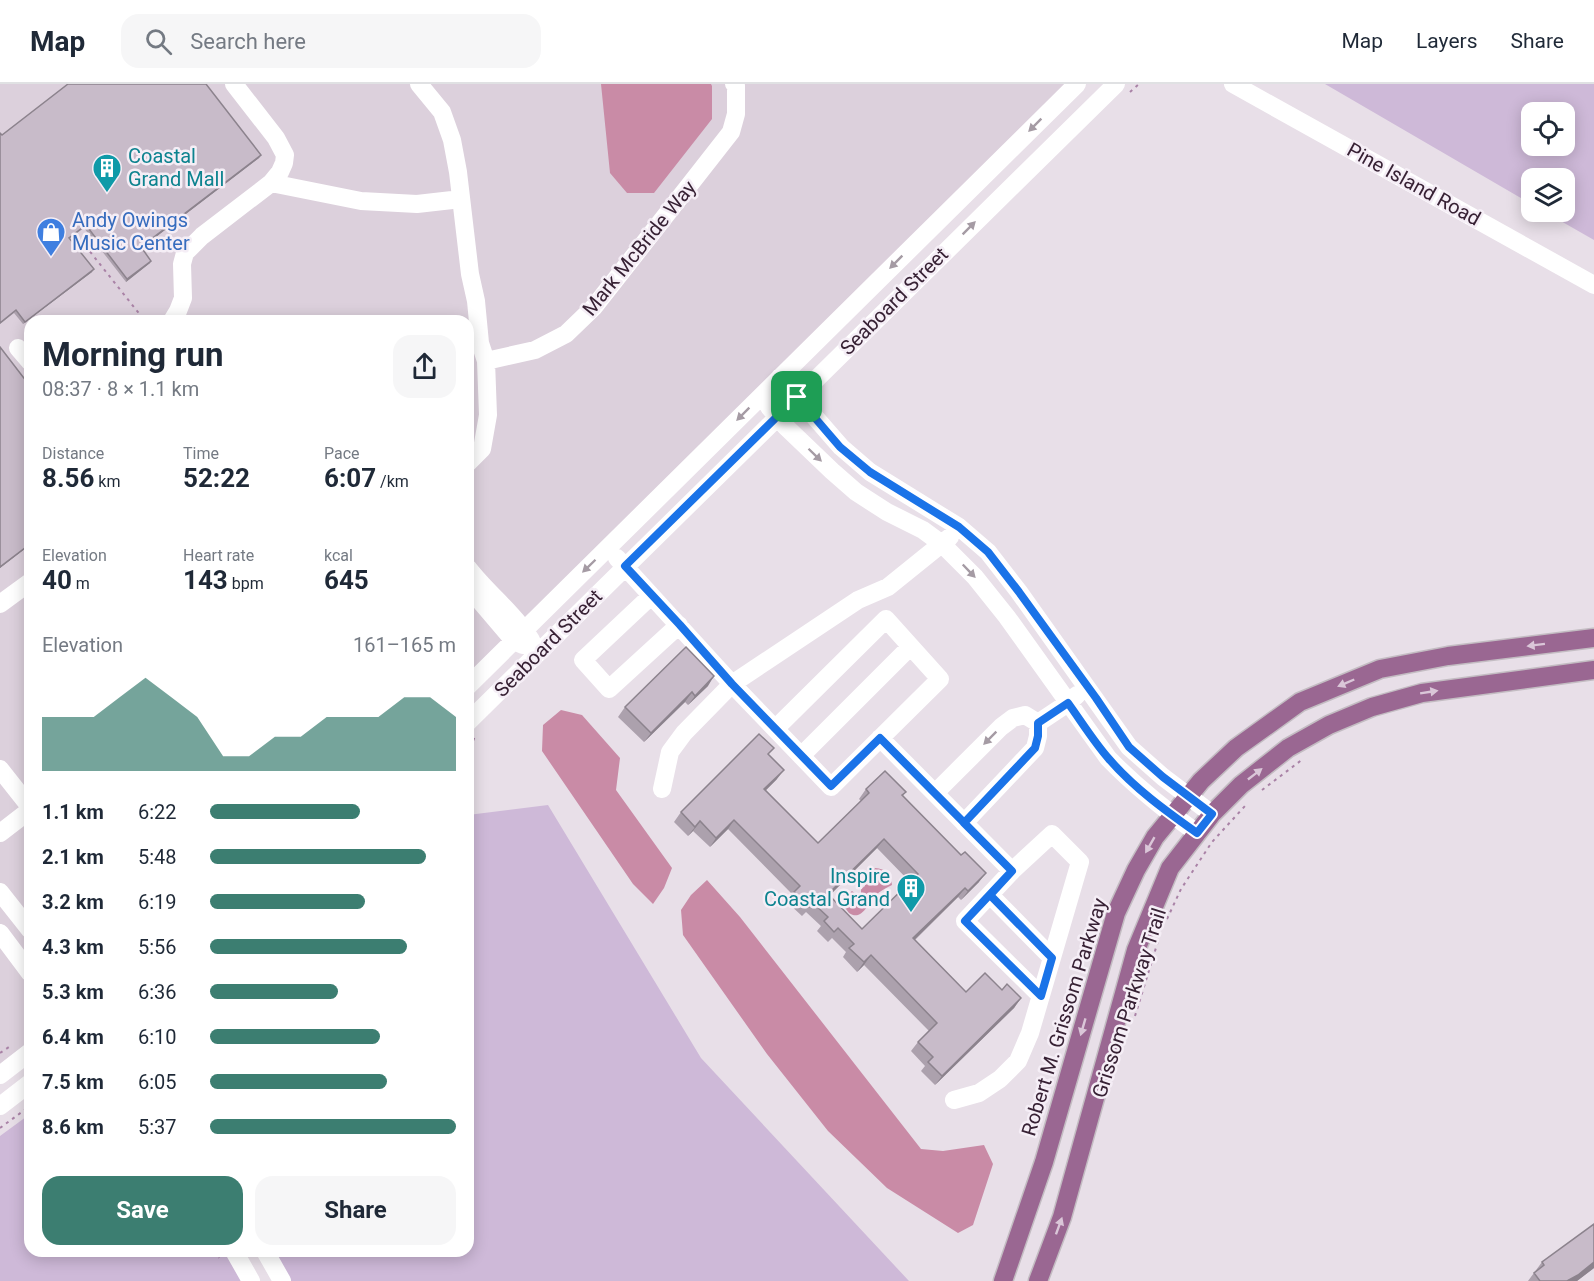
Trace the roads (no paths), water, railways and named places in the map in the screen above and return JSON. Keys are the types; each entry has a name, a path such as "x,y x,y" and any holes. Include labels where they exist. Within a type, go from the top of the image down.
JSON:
{"main road":[{"name":"Robert M. Grissom Parkway","path":"1003,1281 1044,1162 1116,913 1150,845 1201,781 1236,748 1300,702 1380,669 1448,656 1594,638"},
{"path":"1038,1281 1062,1217 1136,950 1170,868 1212,814 1241,785 1288,748 1329,725 1372,707 1422,693 1594,670"}],"street":[{"path":"176,315 183,298 182,264 185,253 202,236 271,183 284,163 285,155 276,138 234,84"},
{"path":"419,84 442,112 452,140 459,172 470,274 476,301 480,343 486,361 488,415 482,449 474,457"},
{"name":"Mark McBride Way","path":"486,361 535,350 566,334 594,307 731,132 736,114 736,86 734,84"},
{"name":"Seaboard Street","path":"474,680 1077,84"},
{"name":"Seaboard Street","path":"474,716 1116,84"},
{"name":"Pine Island Road","path":"1233,84 1594,285"},
{"path":"271,183 361,201 417,204 461,200"},
{"path":"18,348 24,355"},
{"path":"780,378 840,447 870,472 959,527 988,552 1129,747 1163,777 1212,814"},
{"path":"761,396 777,416 856,492 887,512 923,530 942,544 975,577 1007,617 1108,758 1127,779 1197,833"},
{"path":"662,789 670,752 684,733 732,684 858,600 888,586 942,544 959,527"},
{"path":"608,548 732,684 831,786 940,679 886,620 872,594"},
{"path":"474,575 519,635"},
{"path":"0,604 24,586"},
{"path":"474,592 538,652"},
{"path":"651,596 583,660 609,689 680,625"},
{"path":"775,729 886,620"},
{"path":"801,756 910,646"},
{"path":"1038,723 1068,703 1087,686"},
{"path":"935,793 1001,727 1013,718 1025,715 1038,723"},
{"path":"964,823 1035,748 1038,723"},
{"path":"880,738 1012,871"},
{"path":"0,769 24,801"},
{"path":"0,833 24,814"},
{"path":"954,1100 979,1093 1000,1079 1018,1061 1030,1034 1080,862 1052,834 1012,871 965,921 1041,996"},
{"path":"0,892 24,922"},
{"path":"990,895 1052,958"},
{"path":"0,933 24,965"},
{"path":"0,1075 24,1057"},
{"path":"0,1106 24,1088"},
{"path":"237,1257 251,1281"},
{"path":"268,1257 282,1281"}],"place":[{"name":"Coastal Grand Mall","path":"107,194"},
{"name":"Andy Owings Music Center","path":"51,258"},
{"name":"Inspire Coastal Grand","path":"911,914"}]}
